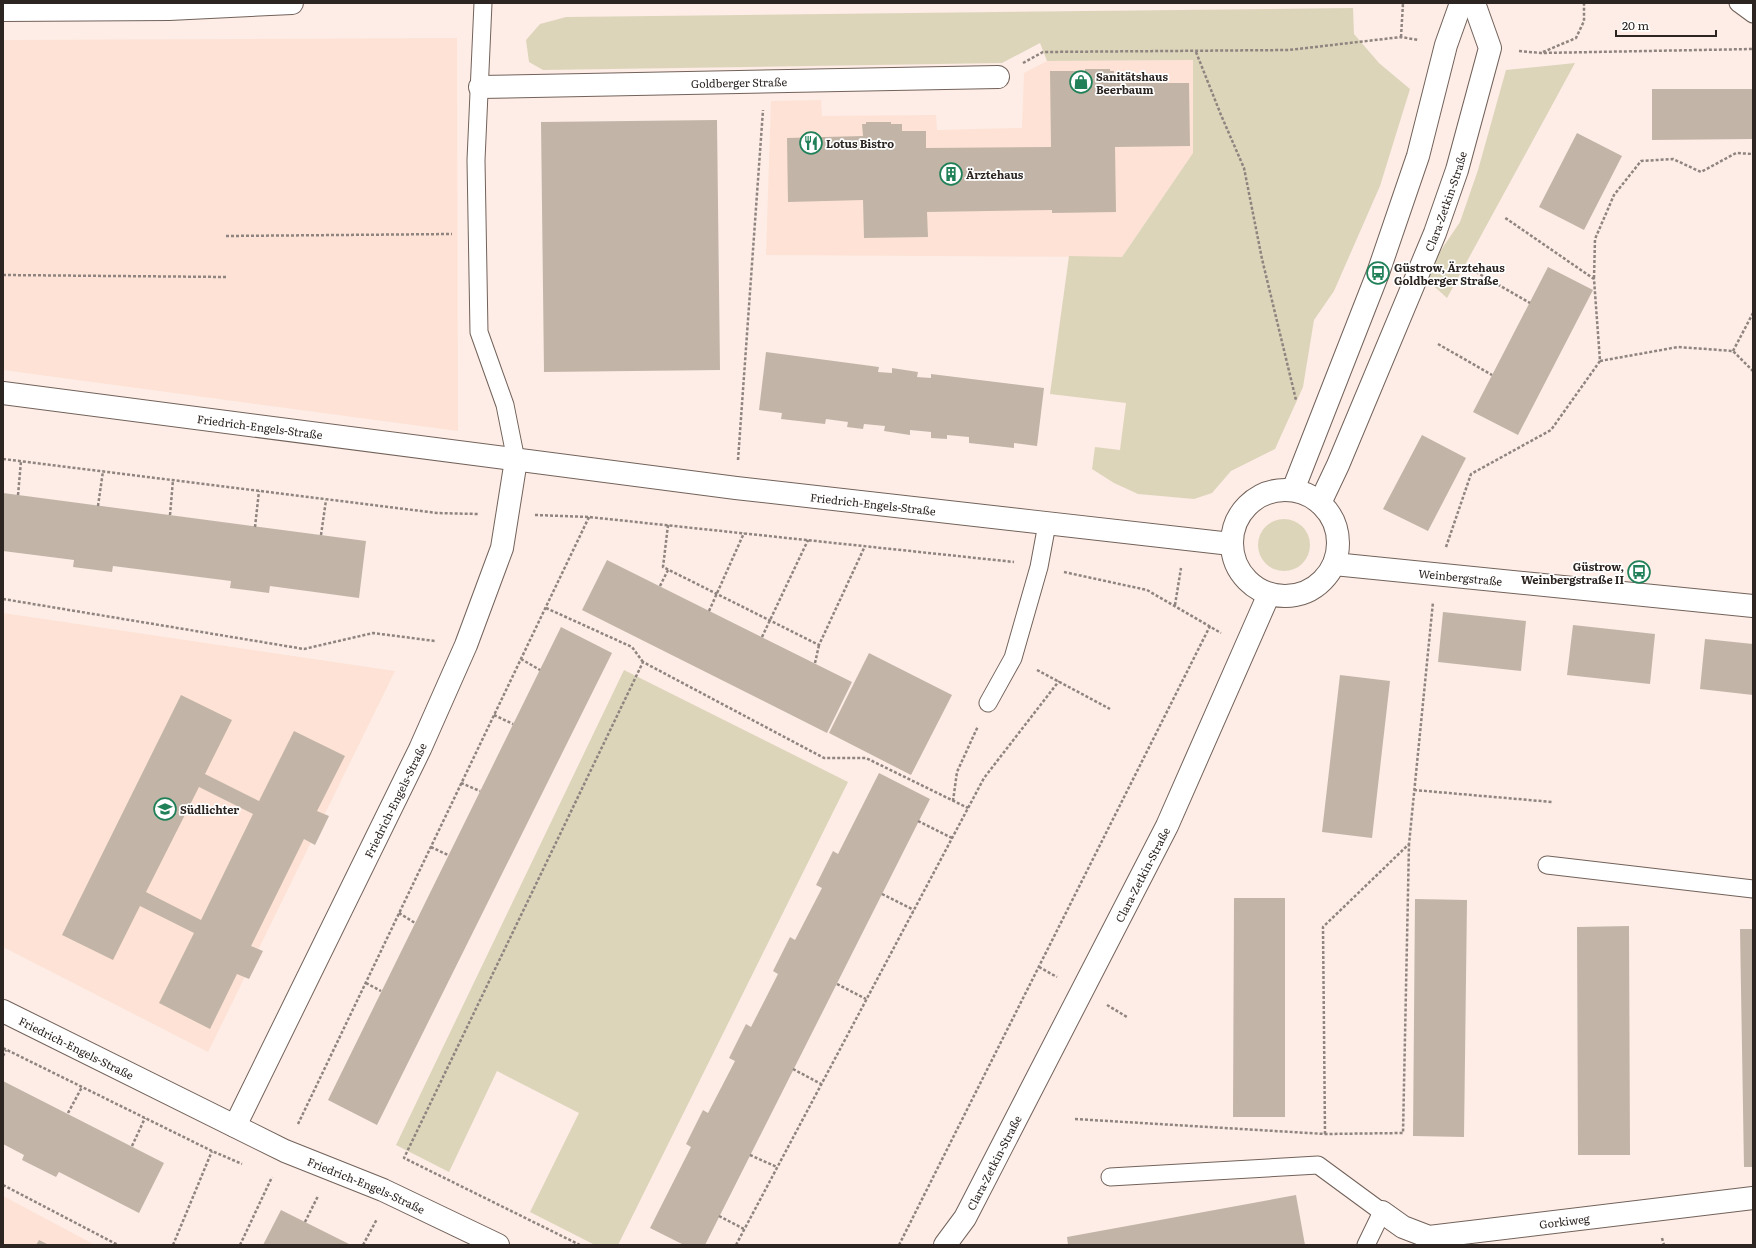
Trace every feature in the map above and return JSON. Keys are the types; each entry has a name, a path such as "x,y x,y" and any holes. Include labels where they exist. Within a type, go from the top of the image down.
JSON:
{"street":[{"path":"3,10 169,9 292,3"},
{"path":"1293,490 1378,272 1418,156 1446,46 1461,3"},
{"path":"1474,3 1490,48"},
{"name":"Clara-Zetkin-Straße","path":"1320,503 1338,466 1435,233 1457,170 1490,48"},
{"name":"Goldberger Straße","path":"480,87 998,77"},
{"name":"Friedrich-Engels-Straße","path":"3,393 736,488 1231,544"},
{"name":"Friedrich-Engels-Straße","path":"235,1126 416,756 466,645 502,548 516,460"},
{"path":"1277,490 1293,490 1308,495 1320,503 1332,520 1338,536 1338,551 1334,564 1322,582 1308,592 1292,596 1269,594 1259,590 1246,580 1236,566 1232,555 1231,544 1233,530 1238,517 1248,504 1261,495 1277,490"},
{"name":"Weinbergstraße","path":"1334,564 1753,606"},
{"name":"Clara-Zetkin-Straße","path":"945,1245 965,1218 1167,826 1269,594"},
{"name":"Friedrich-Engels-Straße","path":"3,1012 285,1151 383,1190 498,1245"},
{"name":"Gorkiweg","path":"1382,1212 1403,1227 1429,1237 1753,1198"},
{"name":"Clara-Zetkin-Straße","path":"958,1245 965,1218"}],"lane":[{"path":"483,3 476,160 476,234 479,332 505,405 516,460"},
{"path":"1738,3 1753,14"},
{"path":"988,703 1013,658 1040,567 1047,524"},
{"path":"1547,865 1753,889"},
{"path":"1110,1177 1318,1165 1382,1212 1366,1245"}],"path":[{"path":"1401,37 1403,3"},
{"path":"1541,53 1576,38 1584,21 1584,3"},
{"path":"998,77 1043,52 1196,52 1289,50 1401,37 1446,46"},
{"path":"1490,48 1541,53 1753,48"},
{"path":"1196,52 1244,168 1262,260 1298,407"},
{"path":"736,488 765,81"},
{"path":"1075,1119 1325,1134 1403,1133 1409,844 1433,595 1445,548 1471,474 1551,430 1600,361 1594,279 1594,239 1614,195 1642,161 1673,159 1701,172 1736,154 1753,154"},
{"path":"1504,218 1594,279"},
{"path":"226,236 476,234"},
{"path":"1476,272 1530,303"},
{"path":"3,275 226,277"},
{"path":"1733,351 1753,313"},
{"path":"1438,344 1492,374"},
{"path":"1600,361 1678,347 1733,351 1753,371"},
{"path":"3,459 437,513 589,517 1006,560 1147,590 1246,648"},
{"path":"18,495 21,461"},
{"path":"98,506 102,471"},
{"path":"170,515 174,480"},
{"path":"255,527 259,491"},
{"path":"321,536 326,500"},
{"path":"240,1245 589,517"},
{"path":"668,525 663,567 819,645"},
{"path":"709,611 744,533"},
{"path":"762,637 808,540"},
{"path":"815,663 819,645 865,546"},
{"path":"660,586 668,570"},
{"path":"3,599 304,648 373,634 466,645"},
{"path":"546,608 632,647 643,662 824,758 866,758 968,808"},
{"path":"900,1245 1210,626"},
{"path":"1013,658 1059,681 1110,710"},
{"path":"521,659 540,670"},
{"path":"580,1245 404,1158 643,662"},
{"path":"736,1245 984,778 1059,681"},
{"path":"953,801 957,772 988,703"},
{"path":"494,715 513,724"},
{"path":"462,783 480,791"},
{"path":"1414,790 1552,802"},
{"path":"918,821 952,838"},
{"path":"1325,1134 1323,927 1409,844"},
{"path":"431,847 448,855"},
{"path":"882,894 914,910"},
{"path":"399,913 415,923"},
{"path":"366,983 381,991"},
{"path":"837,984 866,999"},
{"path":"3,1056 6,1050"},
{"path":"793,1069 821,1084"},
{"path":"68,1114 82,1087"},
{"path":"132,1146 145,1118"},
{"path":"172,1245 212,1151"},
{"path":"750,1154 777,1167"},
{"path":"3,1185 118,1245"},
{"path":"305,1222 320,1193"},
{"path":"364,1245 379,1216"},
{"path":"719,1216 744,1229"}],"shaded area":[{"path":"1353,8 1354,34 1379,63 1410,89 1380,186 1334,291 1314,320 1303,387 1275,449 1231,471 1212,493 1194,499 1138,494 1114,483 1092,469 1095,447 1120,450 1126,403 1050,394 1069,256 1122,257 1193,153 1193,60 1047,61 1040,43 1002,63 543,70 529,62 526,40 540,24 566,17"},
{"path":"457,38 458,431 3,370 3,40"},
{"path":"1193,60 1193,153 1122,257 766,255 771,101 821,100 822,116 936,115 937,130 1022,128 1024,73 1047,61"},
{"path":"1575,63 1447,298 1426,279 1437,256 1460,222 1478,170 1506,70"},
{"path":"1279,519 1289,519 1303,526 1310,540 1310,550 1303,564 1289,571 1279,571 1269,567 1262,560 1258,550 1258,540 1262,530 1269,523"},
{"name":"Südlichter","path":"3,613 395,671 208,1052 3,947"},
{"path":"624,670 848,782 618,1245 595,1245 530,1212 579,1113 497,1071 449,1172 396,1145"},
{"path":"3,1196 95,1245 3,1245"}],"building":[{"name":"Ärztehaus","path":"1085,69 1110,69 1110,71 1114,71 1114,83 1189,83 1190,146 1115,147 1116,212 1052,213 1052,210 927,212 928,237 864,238 863,200 788,202 787,138 863,136 862,124 866,124 866,122 891,122 891,124 902,124 902,131 926,131 926,148 1051,147 1050,71 1085,71"},
{"path":"1652,89 1752,89 1752,139 1652,140"},
{"path":"717,120 720,370 544,372 541,122"},
{"path":"1577,133 1622,156 1584,230 1539,207"},
{"path":"1548,267 1593,290 1518,435 1473,412"},
{"path":"766,352 879,367 878,372 892,373 892,368 918,372 917,377 931,378 931,374 1044,388 1037,446 1014,443 1014,448 969,443 969,437 947,435 947,439 931,438 931,432 910,430 910,435 884,431 885,426 864,424 863,429 847,427 848,422 826,419 825,424 781,419 782,413 759,410"},
{"path":"1422,435 1466,458 1428,531 1383,509"},
{"path":"3,493 366,541 359,598 270,586 269,593 230,588 231,581 113,566 112,572 73,567 74,560 3,551"},
{"path":"607,560 852,682 827,733 582,610"},
{"path":"1443,612 1526,621 1521,671 1438,662"},
{"path":"1573,625 1655,634 1650,684 1567,675"},
{"path":"561,627 612,653 377,1125 328,1100"},
{"path":"1705,639 1753,644 1753,695 1700,689"},
{"path":"869,653 952,695 911,775 829,733"},
{"path":"1340,675 1390,681 1372,838 1322,832"},
{"name":"Südlichter","path":"181,695 232,720 205,774 259,801 294,731 345,756 317,811 329,816 315,845 304,839 251,946 263,951 249,979 237,974 210,1029 159,1003 194,933 140,906 113,960 62,935","holes":["199,787 253,814 201,920 146,892"]},
{"path":"879,773 930,799 705,1245 684,1245 650,1228 691,1147 686,1144 703,1110 708,1113 735,1061 729,1058 746,1024 751,1027 778,974 773,971 790,937 795,940 822,888 816,885 833,851 838,854"},
{"path":"1234,898 1285,898 1285,1117 1233,1117"},
{"path":"1415,899 1467,900 1464,1137 1413,1136"},
{"path":"1629,926 1630,1155 1578,1155 1577,927"},
{"path":"1740,929 1753,929 1753,1167 1744,1167"},
{"path":"3,1081 164,1163 139,1213 59,1172 56,1177 22,1160 24,1155 3,1144"},
{"path":"1296,1195 1305,1245 1068,1245 1067,1237"},
{"path":"281,1210 351,1245 263,1245"},
{"path":"39,1240 49,1245 36,1245"}],"place":[{"name":"Sanitätshaus Beerbaum","path":"1081,82"},
{"name":"Lotus Bistro","path":"811,143"},
{"name":"Ärztehaus","path":"951,174"},
{"name":"Güstrow, Ärztehaus Goldberger Straße","path":"1378,273"},
{"name":"Güstrow, Weinbergstraße II","path":"1639,572"},
{"name":"Südlichter","path":"165,809"}]}
